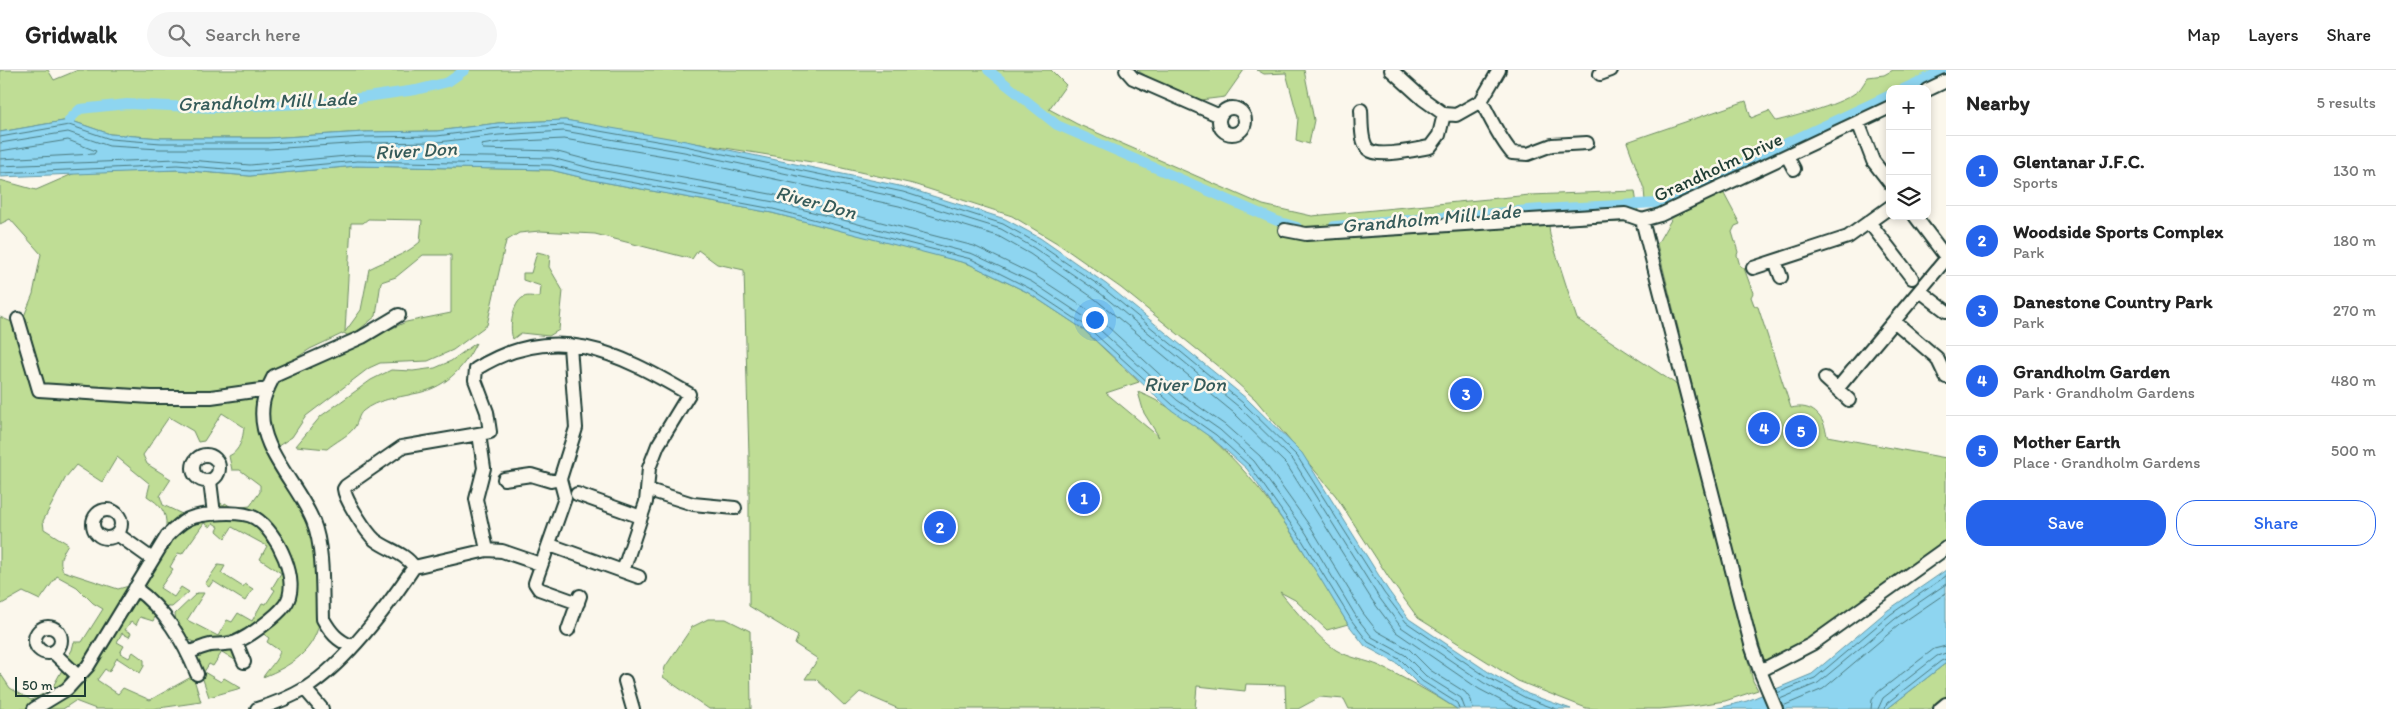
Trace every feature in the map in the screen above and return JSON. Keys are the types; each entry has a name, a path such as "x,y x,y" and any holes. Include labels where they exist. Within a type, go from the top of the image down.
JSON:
{"street":[{"path":"1126,70 1133,78 1220,116"},
{"path":"1391,70 1423,99 1444,114 1456,114 1481,101 1499,70"},
{"path":"1931,88 1946,81"},
{"path":"1481,101 1498,129 1502,141 1512,153 1528,154 1552,145 1587,143"},
{"name":"Grandholm Drive","path":"1285,230 1306,234 1626,214 1642,220 1660,214 1886,109"},
{"path":"1361,110 1364,143 1368,150 1377,153 1430,147 1439,134 1444,114"},
{"path":"1858,122 1873,161 1886,178"},
{"path":"1787,156 1794,169"},
{"path":"1753,268 1848,237 1886,210"},
{"path":"1642,220 1761,675 1776,709"},
{"path":"1837,389 1946,258 1918,220"},
{"path":"1869,222 1912,278"},
{"path":"1775,261 1780,277"},
{"path":"1920,291 1946,311"},
{"path":"352,646 339,641 323,619 318,537 313,521 268,442 263,429 263,402 274,376 362,337 399,315"},
{"path":"18,319 39,390 151,397 211,397 268,389"},
{"path":"1894,321 1937,358 1946,377"},
{"path":"568,630 579,600 536,586 535,579 550,545 565,498 560,479 576,428 570,346"},
{"path":"488,550 476,499 484,468 484,433 487,412 474,375 476,369 497,356 522,348 570,346 603,350 630,361 689,394 658,445 649,468 648,490 623,571"},
{"path":"1825,378 1850,400"},
{"path":"414,567 404,556 371,536 346,497 344,489 348,484 402,447 484,433"},
{"path":"504,479 531,475 551,481 560,479"},
{"path":"210,481 214,514"},
{"path":"648,490 693,504 735,508"},
{"path":"577,494 641,516"},
{"path":"34,709 61,694 79,677 101,646 167,536 177,527 196,516 247,514 262,523 274,537 290,577 290,596 284,606 236,642 208,646 188,653"},
{"path":"117,534 152,559"},
{"path":"550,545 639,577"},
{"path":"1761,675 1812,644 1946,548"},
{"path":"257,709 305,689 352,646 392,599 414,567 488,550 502,551 540,564"},
{"path":"135,588 165,616 188,653 197,674"},
{"path":"236,642 244,662"},
{"path":"53,652 79,677"},
{"path":"625,681 633,709"},
{"path":"305,689 322,709"},
{"path":"1940,709 1946,704"}],"green space":[{"path":"0,70 48,70 54,80 78,70 1051,70 1066,85 1049,109 1077,124 1263,205 1312,216 1530,195 1635,191 1638,211 1637,221 1549,226 1550,235 1577,319 1682,388 1753,681 1758,690 1725,701 1692,706 1659,709 1586,708 1518,681 1418,618 1391,581 1336,496 1255,399 1220,368 1121,288 1057,243 1012,216 913,184 824,164 626,132 565,120 498,123 437,131 364,132 268,138 161,138 110,134 69,120 0,132"},
{"path":"1137,70 1244,70 1225,97 1201,100 1154,81"},
{"path":"1257,70 1304,70 1314,120 1309,144 1296,140 1298,118 1286,73 1264,74"},
{"path":"1893,70 1939,70 1907,85 1886,85 1886,95 1657,199 1645,201 1644,189 1627,142 1746,101 1751,118 1769,111 1776,121 1843,100 1859,90 1868,77 1884,75"},
{"path":"356,166 551,170 592,180 772,213 969,264 1027,292 1083,329 1139,382 1106,393 1159,437 1144,413 1138,392 1173,410 1205,433 1234,460 1260,490 1307,556 1348,624 1327,630 1295,600 1280,592 1306,623 1322,638 1341,653 1380,666 1419,686 1457,709 1349,709 1344,699 1320,697 1298,709 1286,709 1285,685 1246,684 1245,691 1197,686 1195,709 899,709 860,692 845,706 816,679 805,679 818,659 795,644 798,636 749,606 749,457 744,270 717,264 698,250 692,259 595,234 540,231 519,233 506,241 487,325 453,350 428,361 380,363 369,368 306,416 292,437 269,452 308,519 315,538 320,619 313,640 300,656 283,668 263,677 280,651 267,642 269,638 261,632 290,605 278,536 224,510 216,501 224,505 225,503 233,508 250,506 260,492 260,485 240,470 232,470 229,456 238,448 242,440 244,427 222,413 204,441 198,442 193,431 169,417 143,455 147,464 171,479 160,496 163,505 182,514 166,527 162,509 147,496 150,484 117,457 102,482 76,465 66,477 43,521 44,529 68,544 61,557 63,571 118,589 129,586 84,664 72,666 66,660 74,642 82,642 103,609 93,603 77,587 57,576 40,600 23,592 0,605 0,317 14,323 18,331 33,294 41,254 10,219 0,224 0,180 36,190 75,173 177,170 250,176","holes":["368,219 422,220 420,242 402,254 369,269 361,310 345,332 351,223 363,223","423,255 451,255 451,313 406,322 299,370 285,379 281,368 310,349 344,333 350,337 376,316 381,282 396,277"]},
{"path":"1723,192 1740,224 1735,226 1732,232 1740,266 1744,268 1753,293 1751,297 1754,305 1758,307 1791,408 1805,407 1811,409 1823,422 1827,436 1946,458 1946,540 1811,638 1765,662 1749,612 1657,244 1672,218"},
{"path":"537,252 550,255 549,267 563,291 559,330 549,336 521,333 513,339 512,316 517,304 526,296 540,297 541,286 523,280 523,273 531,273"},
{"path":"476,343 459,370 443,383 434,388 374,404 361,413 351,431 327,449 296,446 321,416 371,380 391,370 413,371 435,368 451,361"},
{"path":"209,518 247,519 259,525 285,567 286,595 263,620 256,622 246,631 244,629 235,634 195,642 189,640 181,626 179,628 176,623 175,614 197,593 204,593 187,620 218,636 227,620 232,622 238,613 252,621 262,603 266,604 275,590 272,588 281,573 260,559 267,546 232,527 225,538 217,531 219,527 213,523 210,527 204,523 182,554 178,553 170,567 173,569 160,588 174,597 181,587 189,592 172,607 158,603 150,595 145,582 171,538 189,524"},
{"path":"218,565 225,566 221,573 243,587 245,584 253,589 245,601 213,581 209,587 205,584"},
{"path":"141,599 156,615 153,621 140,617 136,625 131,621 125,630 131,633 129,637 122,633 117,642 124,646 120,653 129,658 133,652 144,660 144,666 140,673 117,658 109,672 105,669 97,680 118,694 123,688 150,700 193,676 201,702 152,709 96,709 75,701 63,709 43,709 58,701 132,603"},
{"path":"708,619 726,619 750,631 751,709 709,709 663,677 665,667 692,627"},
{"path":"232,649 238,662 222,652 213,666 209,664 204,672 221,682 224,678 241,688 209,697 197,657 206,650"},
{"path":"1946,663 1946,698 1930,709 1887,709"},
{"path":"62,670 67,674 65,684 53,694 25,709 0,709 0,673 10,688 31,700 51,690"}],"water":[{"name":"River Don","path":"69,120 110,134 161,138 268,138 364,132 437,131 498,123 565,120 686,141 904,187 1005,219 1040,238 1106,284 1247,399 1302,453 1388,590 1409,619 1490,673 1528,694 1571,709 1457,709 1418,684 1398,664 1365,646 1348,624 1296,539 1247,469 1213,439 1170,409 1083,329 1027,292 969,264 772,213 592,180 551,170 356,166 250,176 177,170 0,177 0,132"},
{"path":"1946,570 1946,663 1887,709 1715,709 1747,701 1812,674 1888,610"}],"waterway":[{"name":"Grandholm Mill Lade","path":"69,120 80,109 127,104 214,108 324,103 416,90 448,82 465,70"},
{"name":"Grandholm Mill Lade","path":"988,70 1057,125 1277,221 1297,227"},
{"name":"Grandholm Mill Lade","path":"1912,85 1944,70"},
{"name":"Grandholm Mill Lade","path":"1334,226 1541,209 1657,203 1886,97"}],"place":[{"name":"Danestone Country Park","path":"1466,394"},
{"name":"Grandholm Garden","path":"1764,428"},
{"name":"Mother Earth","path":"1801,431"},
{"name":"Glentanar J.F.C.","path":"1084,498"},
{"name":"Woodside Sports Complex","path":"940,527"}]}
